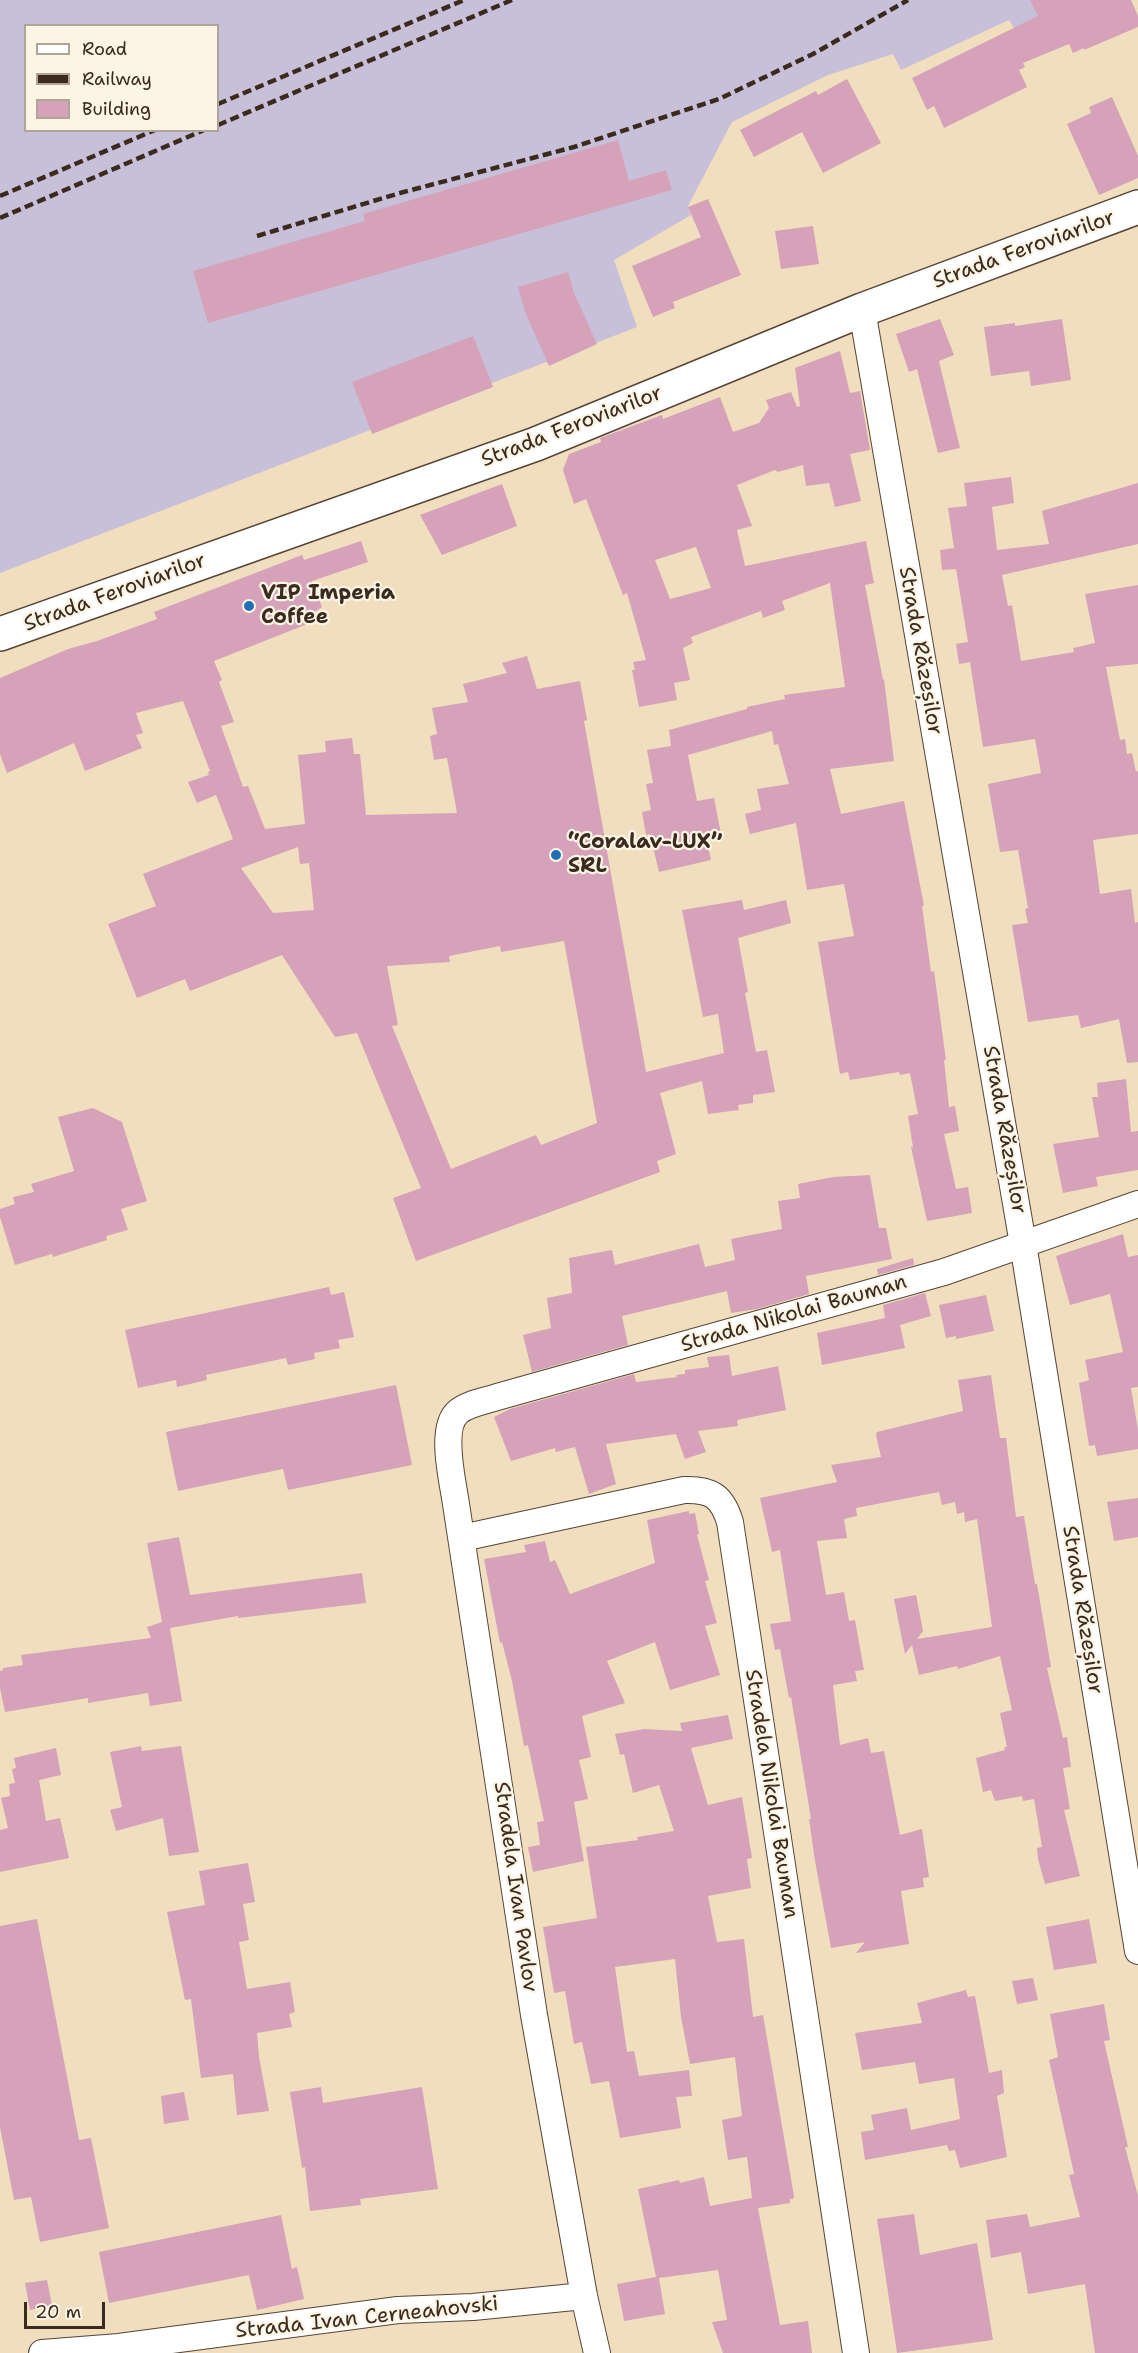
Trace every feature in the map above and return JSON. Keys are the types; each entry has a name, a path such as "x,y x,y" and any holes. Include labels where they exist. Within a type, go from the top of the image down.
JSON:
{"main road":[{"name":"Strada Feroviarilor","path":"0,634 536,444 862,310 1138,207"}],"street":[{"name":"Strada Răzeșilor","path":"862,310 1023,1244 1138,1951"},
{"name":"Strada Nikolai Bauman","path":"452,1420 456,1413 464,1408 497,1397 944,1272 1138,1204"},
{"name":"Stradela Ivan Pavlov","path":"452,1420 448,1441 534,2015 584,2296 597,2353"},
{"name":"Stradela Nikolai Bauman","path":"462,1538 684,1490 700,1489 714,1495 726,1507 856,2353"},
{"name":"Strada Ivan Cerneahovski","path":"42,2353 119,2347 399,2310 473,2307 584,2296"}],"shaded area":[{"path":"0,0 1121,0 1021,40 1009,20 901,70 893,54 828,75 732,122 688,206 691,215 614,260 637,327 0,573"}],"building":[{"path":"1030,0 1131,0 1138,16 1138,27 1084,50 1084,48 1073,53 1069,44 1023,63 1025,67 1019,70 1027,87 944,128 934,106 927,110 912,78 1038,16"},
{"path":"847,79 881,143 823,173 802,132 754,157 740,130 816,91 818,95"},
{"path":"1112,97 1138,156 1138,178 1099,195 1067,124 1091,113 1089,107"},
{"path":"618,140 629,181 666,170 672,190 208,323 193,271 365,221 363,214"},
{"path":"708,199 741,275 673,302 675,308 653,317 632,266 701,237 688,207"},
{"path":"813,226 819,264 781,269 775,231"},
{"path":"568,272 574,293 597,344 549,366 526,314 518,287"},
{"path":"940,319 954,355 939,361 960,448 938,453 917,369 909,372 896,334"},
{"path":"1062,319 1071,380 1031,386 1029,371 991,376 984,327 1015,323 1015,326"},
{"path":"473,336 493,387 372,434 352,382"},
{"path":"840,351 850,393 860,391 870,450 850,454 861,501 835,507 829,483 806,486 803,465 778,472 775,470 737,485 752,526 737,530 745,566 866,541 874,583 865,585 884,679 894,761 830,769 841,814 904,801 924,906 922,906 931,972 934,971 946,1060 944,1060 949,1107 955,1106 959,1131 944,1134 956,1189 968,1187 972,1213 927,1221 911,1147 913,1147 908,1116 918,1114 910,1073 900,1075 899,1072 850,1080 848,1072 840,1074 818,942 854,936 844,884 807,890 796,823 750,834 745,814 761,810 757,789 789,784 778,744 774,745 772,731 688,755 697,801 714,798 721,834 706,837 711,860 659,872 650,834 646,835 642,812 651,810 646,784 653,783 647,750 671,746 669,730 747,709 747,707 785,699 784,695 845,687 830,583 782,601 785,610 763,618 761,611 691,637 693,643 683,648 690,680 674,683 677,700 639,707 632,670 635,670 633,662 646,660 627,593 623,595 586,499 574,504 563,470 569,454 601,442 600,438 662,415 663,419 720,397 733,432 759,423 769,408 766,400 791,392 797,407 800,406 795,368","holes":["696,547 711,588 670,599 655,560"]},
{"path":"1011,477 1014,503 992,507 997,550 1049,544 1042,511 1138,483 1138,544 1002,575 1008,606 1012,605 1021,661 1074,652 1073,648 1095,643 1085,594 1138,585 1138,664 1106,667 1120,740 1125,739 1127,754 1132,753 1136,772 1138,771 1138,834 1093,840 1100,894 1131,889 1135,923 1138,922 1138,1062 1127,1063 1119,1019 1081,1028 1078,1015 1028,1022 1012,925 1028,923 1025,909 1028,908 1018,850 1000,852 988,784 1041,773 1035,739 983,747 970,662 959,664 956,644 968,642 956,569 942,570 940,550 954,548 948,508 967,506 964,483"},
{"path":"502,484 517,526 442,555 420,515"},
{"path":"361,541 368,562 312,581 322,607 312,614 315,621 214,661 234,722 221,726 243,787 248,786 265,829 305,824 298,755 326,752 325,741 352,738 354,754 360,754 366,815 457,813 447,758 434,760 430,736 437,734 432,708 468,702 463,684 507,673 502,663 527,656 537,689 580,681 587,720 584,721 646,1072 724,1053 718,1014 703,1017 682,910 742,900 744,910 786,900 791,923 738,938 756,1052 767,1050 775,1092 753,1095 753,1103 738,1105 739,1110 708,1114 702,1081 660,1093 676,1154 657,1161 660,1172 416,1261 393,1198 421,1188 357,1033 335,1037 282,955 190,991 185,979 137,998 108,924 156,906 143,874 233,839 216,795 197,803 188,782 209,775 210,771 183,701 136,713 143,733 136,735 142,748 85,771 74,743 7,773 0,754 0,678 68,649 157,619 154,612 302,555 304,560","holes":["298,847 300,864 309,863 314,910 273,913 241,868","564,941 597,1123 541,1145 536,1135 451,1169 392,1026 398,1025 387,966 450,962 449,956 500,946 501,952"]},
{"path":"1126,1079 1131,1132 1138,1131 1138,1170 1096,1177 1098,1186 1063,1193 1053,1144 1099,1137 1092,1097 1098,1097 1097,1083"},
{"path":"93,1108 122,1122 147,1201 121,1209 128,1230 106,1236 107,1240 53,1257 52,1254 15,1265 0,1217 0,1209 15,1204 13,1197 34,1192 31,1184 74,1171 58,1117"},
{"path":"870,1175 879,1228 886,1228 892,1259 806,1276 809,1294 757,1309 731,1313 727,1291 622,1316 628,1345 532,1372 523,1335 551,1328 547,1298 572,1293 569,1258 612,1250 615,1265 699,1244 705,1267 735,1260 731,1239 782,1229 778,1201 800,1198 798,1184 833,1177"},
{"path":"1123,1234 1128,1257 1138,1255 1138,1387 1131,1388 1138,1430 1138,1449 1097,1456 1095,1445 1089,1446 1079,1383 1089,1380 1085,1360 1123,1352 1110,1294 1070,1305 1056,1256"},
{"path":"913,1258 914,1265 878,1275 877,1269"},
{"path":"329,1287 331,1295 344,1292 354,1337 338,1340 340,1348 314,1353 315,1359 288,1365 286,1358 206,1375 207,1380 177,1387 176,1380 138,1388 125,1330"},
{"path":"925,1293 931,1316 900,1325 905,1348 822,1365 817,1333 885,1318 883,1305"},
{"path":"986,1295 994,1331 956,1339 956,1336 946,1338 939,1305"},
{"path":"729,1355 732,1376 778,1366 786,1410 737,1420 738,1426 698,1431 706,1452 685,1459 676,1434 606,1444 616,1484 589,1494 575,1447 556,1452 555,1448 511,1461 494,1417 510,1409 634,1374 636,1382 677,1377 676,1375 685,1374 685,1370 709,1367 707,1357"},
{"path":"991,1375 1000,1438 1006,1438 1016,1517 1024,1516 1035,1584 1037,1584 1051,1667 1047,1668 1063,1738 1067,1737 1071,1767 1063,1768 1070,1809 1064,1810 1080,1876 1045,1884 1038,1859 1037,1848 1042,1847 1034,1799 1023,1801 1022,1796 995,1801 991,1790 983,1792 976,1758 1005,1750 1004,1747 1007,1747 1000,1713 1012,1710 1000,1656 958,1669 957,1666 919,1675 912,1645 905,1654 894,1599 916,1595 923,1631 917,1639 992,1627 977,1519 965,1522 964,1512 957,1514 955,1502 942,1505 939,1492 856,1508 857,1516 844,1519 847,1538 817,1541 826,1595 844,1592 849,1621 855,1620 864,1670 855,1671 857,1681 833,1685 840,1745 868,1738 871,1753 884,1751 900,1835 922,1829 929,1877 923,1878 924,1887 901,1891 909,1944 856,1953 865,1942 831,1948 815,1861 809,1819 811,1819 791,1697 789,1698 780,1649 775,1650 770,1624 791,1621 780,1550 772,1552 760,1498 837,1482 831,1465 881,1457 877,1432 963,1411 958,1380"},
{"path":"396,1385 412,1465 288,1490 283,1469 178,1491 166,1432"},
{"path":"1138,1498 1138,1537 1114,1541 1107,1502"},
{"path":"689,1511 689,1514 695,1513 699,1534 697,1535 709,1580 705,1581 717,1623 705,1626 720,1675 670,1690 655,1642 607,1661 625,1703 582,1716 591,1757 579,1760 588,1799 574,1802 584,1861 533,1872 528,1847 540,1845 537,1822 544,1821 528,1745 524,1746 512,1681 502,1642 500,1643 484,1559 526,1552 524,1545 545,1541 550,1562 555,1560 570,1594 655,1563 647,1520"},
{"path":"179,1537 190,1595 362,1573 366,1603 238,1618 238,1616 170,1628 182,1701 150,1706 148,1693 88,1703 88,1698 5,1712 0,1688 0,1671 3,1668 23,1665 21,1655 151,1638 147,1627 162,1622 147,1543"},
{"path":"728,1715 733,1739 691,1748 708,1805 742,1797 752,1858 747,1859 751,1888 708,1896 717,1942 744,1939 753,2017 763,2015 794,2196 790,2199 790,2203 758,2208 780,2325 808,2321 812,2353 723,2353 712,2322 727,2320 718,2270 659,2278 665,2314 624,2321 617,2284 656,2277 638,2189 704,2177 710,2206 752,2198 747,2157 728,2160 722,2120 742,2116 735,2057 690,2064 681,2017 675,1959 615,1967 627,2052 634,2051 639,2076 689,2070 692,2096 676,2097 681,2128 620,2138 609,2081 591,2084 582,2042 574,2044 565,1991 554,1993 543,1927 597,1918 586,1847 638,1840 637,1837 674,1831 659,1785 633,1793 624,1754 620,1755 615,1734 644,1729 682,1731 680,1723"},
{"path":"141,1746 142,1751 181,1746 199,1852 169,1856 163,1818 116,1831 110,1810 122,1807 110,1752"},
{"path":"56,1748 61,1775 39,1780 46,1821 60,1818 69,1858 0,1872 0,1830 8,1828 1,1798 10,1796 9,1784 15,1783 12,1769 16,1768 14,1758"},
{"path":"248,1863 255,1902 243,1904 249,1940 239,1942 247,1989 290,1982 295,2012 289,2014 292,2027 257,2033 269,2111 237,2115 233,2074 201,2078 191,1999 185,2000 167,1912 205,1905 199,1871"},
{"path":"37,1919 79,2140 91,2138 109,2228 40,2242 31,2197 14,2200 0,2127 0,1926"},
{"path":"1089,1919 1097,1963 1054,1970 1046,1927"},
{"path":"1033,1978 1038,2000 1017,2004 1012,1981"},
{"path":"966,1990 968,1997 975,1996 989,2073 1002,2070 1004,2093 997,2096 1007,2157 960,2168 955,2150 949,2151 947,2145 865,2160 861,2132 874,2130 871,2115 907,2108 911,2130 960,2119 954,2078 919,2084 915,2062 862,2070 855,2033 922,2023 917,2003"},
{"path":"1104,2004 1110,2040 1104,2041 1128,2147 1125,2147 1138,2196 1138,2353 1095,2353 1085,2284 1028,2294 1021,2252 991,2258 986,2220 1027,2214 1030,2227 1080,2217 1069,2175 1074,2174 1049,2060 1058,2057 1050,2014"},
{"path":"321,2087 323,2103 422,2087 438,2189 360,2199 361,2205 310,2211 305,2167 302,2168 290,2092"},
{"path":"184,2092 189,2120 164,2124 161,2096"},
{"path":"914,2214 920,2255 977,2243 993,2340 897,2353 877,2219"},
{"path":"281,2215 292,2269 297,2267 304,2299 257,2310 249,2275 109,2303 99,2252"},
{"path":"47,2280 52,2305 30,2310 25,2283"}],"railway":[{"path":"219,104 464,0"},
{"path":"219,125 512,0"},
{"path":"257,236 400,193 574,147 719,99 813,54 908,0"},
{"path":"0,196 150,132"},
{"path":"0,218 199,132"}],"place":[{"name":"VIP Imperia Coffee","path":"249,606"},
{"name":"“Coralav-LUX” SRL","path":"556,855"}]}
